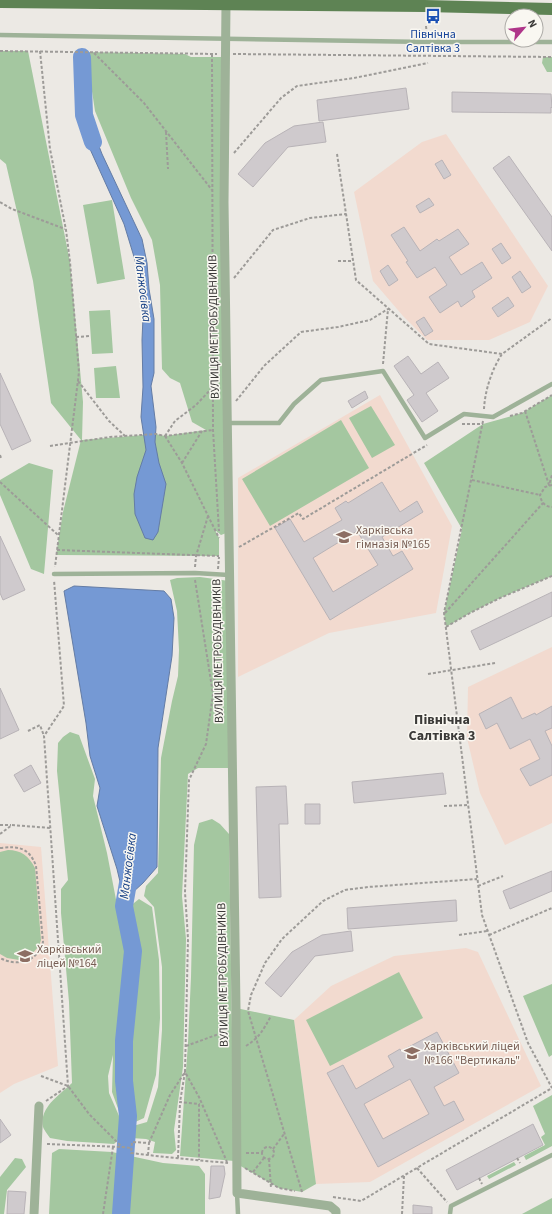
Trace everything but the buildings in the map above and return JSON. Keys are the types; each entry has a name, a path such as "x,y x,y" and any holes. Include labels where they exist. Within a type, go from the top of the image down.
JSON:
{"main road":[{"path":"8,1 108,1 552,9"}],"street":[{"name":"ВУЛИЦЯ МЕТРОБУДІВНИКІВ","path":"226,4 227,54 225,163 227,423 237,1152 232,1163 236,1194"},
{"path":"34,1214 39,1106"},
{"path":"236,1194 330,1206 336,1214"}],"lane":[{"path":"0,35 427,42 552,42"},
{"path":"227,423 279,423 294,404 321,380 383,372 425,438 464,414 493,417 552,384"},
{"path":"54,574 195,573 229,575"},
{"path":"450,1214 451,1206 552,1155"},
{"path":"236,1194 238,1214"}],"path":[{"path":"426,26 427,41"},
{"path":"0,50 212,54 552,57"},
{"path":"40,51 50,149 66,230 70,262 79,372 54,574 54,593 64,706 44,736"},
{"path":"93,52 144,103 212,190"},
{"path":"212,54 213,430 219,544"},
{"path":"212,176 281,98 297,86 354,78 428,63"},
{"path":"166,131 168,169"},
{"path":"337,154 356,280 429,344 502,354"},
{"path":"0,202 12,209 66,230"},
{"path":"226,288 272,230 310,218 346,214"},
{"path":"338,261 353,261"},
{"path":"383,372 388,309"},
{"path":"227,412 264,366 301,332 338,327 370,320 388,309"},
{"path":"332,1196 361,1201 552,1088 528,1043 482,915 444,613 483,424 484,404 496,363 502,354 552,318"},
{"path":"76,337 90,336"},
{"path":"78,380 109,421 125,436"},
{"path":"165,436 175,421 196,405 213,387"},
{"path":"509,417 525,411 552,395"},
{"path":"525,411 550,485"},
{"path":"457,428 463,424 483,424"},
{"path":"50,446 70,442 144,434 165,436 213,430"},
{"path":"182,463 202,431"},
{"path":"165,436 182,463 219,538"},
{"path":"238,548 299,512 303,519 431,443"},
{"path":"0,455 0,459"},
{"path":"550,485 552,475"},
{"path":"472,480 540,495"},
{"path":"0,482 58,536"},
{"path":"540,495 545,487 550,485"},
{"path":"540,495 543,503 546,506 552,507"},
{"path":"444,613 543,503"},
{"path":"208,516 196,556 195,582 213,694"},
{"path":"56,550 219,556"},
{"path":"178,1158 180,1102 185,1072 188,1001 188,939 185,892 189,780 206,744 213,694 219,550"},
{"path":"446,627 500,598 552,576"},
{"path":"428,674 495,663"},
{"path":"28,731 40,725 44,736 68,1086"},
{"path":"444,806 468,805"},
{"path":"0,825 50,828"},
{"path":"0,834 12,825"},
{"path":"0,848 18,847 26,850 33,858 36,866 43,942 41,950 27,961 16,963 7,962 0,958"},
{"path":"478,886 503,876"},
{"path":"149,1143 132,1142 131,1153 232,1163 253,1172 279,1188 302,1192 248,1011 250,994 265,963 282,939 323,901 345,890 477,879"},
{"path":"489,935 552,908"},
{"path":"459,935 487,930"},
{"path":"236,1053 257,1039 271,1016"},
{"path":"186,1046 236,1027"},
{"path":"148,1155 149,1143 170,1095 185,1072"},
{"path":"185,1072 232,1163"},
{"path":"41,1076 68,1086 89,1114 123,1147"},
{"path":"39,1106 68,1086"},
{"path":"180,1102 199,1104 199,1160"},
{"path":"272,1149 284,1134"},
{"path":"47,1144 131,1148"},
{"path":"103,1214 113,1147"},
{"path":"262,1153 267,1147 272,1149"},
{"path":"264,1158 269,1159 274,1155 274,1151 272,1149"},
{"path":"237,1152 262,1153"},
{"path":"262,1153 264,1158"},
{"path":"253,1172 264,1158"},
{"path":"517,1158 520,1164"},
{"path":"269,1159 271,1199"},
{"path":"417,1168 451,1206"},
{"path":"402,1214 404,1176"},
{"path":"479,1178 482,1184"}],"shaded area":[{"path":"446,134 548,286 530,322 489,340 427,340 403,316 373,281 354,192 422,142"},
{"name":"Харківська гімназія №165","path":"380,395 452,526 436,613 329,633 238,677 238,478"},
{"path":"552,647 552,823 505,845 480,793 467,738 468,687"},
{"name":"Харківський ліцей №164","path":"0,843 41,847 58,1066 14,1084 0,1093"},
{"name":"Харківський ліцей №166 \"Вертикаль\"","path":"466,948 478,952 541,1086 370,1182 316,1184 294,1020 331,986 394,956"}],"green space":[{"path":"0,51 28,51 70,262 83,402 82,440 156,434 165,436 206,430 192,422 180,383 170,378 162,369 160,285 152,240 131,198 95,111 86,52 185,54 191,57 227,57 229,532 221,535 215,530 219,538 219,556 56,555 63,512 81,440 51,403 33,281 6,164 0,159"},
{"path":"543,57 552,57 552,72 547,72 542,63"},
{"path":"112,200 125,279 97,284 83,205"},
{"path":"110,310 113,353 92,354 89,311"},
{"path":"116,366 120,398 96,398 94,368"},
{"path":"552,395 552,576 500,598 446,627 444,613 462,529 424,463 483,424 522,413"},
{"path":"371,406 395,445 372,458 349,418"},
{"path":"341,420 369,468 270,526 242,479"},
{"path":"29,463 53,470 44,574 31,569 0,495 0,480"},
{"path":"200,577 229,581 232,768 198,768 188,774 182,896 186,939 183,1067 174,1130 176,1150 172,1154 153,1153 155,1142 146,1139 131,1138 133,1126 147,1122 158,1087 162,1030 162,967 154,907 144,896 146,886 158,873 161,758 178,676 179,650 177,611 170,580 177,578"},
{"path":"70,732 79,735 95,779 93,796 107,853 119,915 139,899 152,907 159,960 160,1018 156,1075 144,1118 133,1123 120,1114 112,1092 113,1055 108,1076 109,1093 123,1125 123,1135 114,1144 67,1141 50,1138 43,1127 44,1113 47,1107 72,1083 69,1002 61,913 61,889 68,880 57,771 58,743"},
{"path":"212,819 220,824 229,834 234,1161 180,1156 191,977 194,845 199,823"},
{"path":"8,850 17,851 24,854 35,868 41,940 39,946 31,955 19,960 7,958 0,954 0,852"},
{"path":"399,972 423,1018 330,1066 306,1020"},
{"path":"552,984 552,1055 549,1057 523,996"},
{"path":"236,1008 294,1020 316,1184 302,1192 279,1188 237,1164"},
{"path":"552,1095 552,1146 526,1160 524,1156 545,1145 541,1137 545,1134 533,1106"},
{"path":"59,1149 112,1152 163,1163 199,1166 205,1174 205,1214 49,1214 52,1153"},
{"path":"15,1158 22,1159 26,1167 7,1190 4,1214 0,1214 0,1177"},
{"path":"514,1162 516,1165 489,1179 487,1176"},
{"path":"552,1198 552,1214 522,1214"}],"water":[{"path":"88,118 102,154 142,239 147,263 149,289 154,319 154,373 151,386 156,427 155,442 159,463 166,484 158,532 153,540 145,538 135,514 134,494 137,477 146,450 141,417 143,387 143,317 141,289 135,260 124,224 80,127"},
{"path":"74,586 164,591 171,599 174,618 172,656 158,748 157,867 132,893 124,906 117,869 97,806 100,788 90,756 64,591"}],"waterway":[{"name":"Манжосівка","path":"82,57 84,115 93,142"},
{"name":"Манжосівка","path":"121,1214 128,1116 124,1081 124,1041 133,951 124,906 128,883"}],"place":[{"name":"Північна Салтівка 3","path":"433,16"},
{"name":"Харківська гімназія №165","path":"344,537"},
{"name":"Харківський ліцей №164","path":"25,956"},
{"name":"Харківський ліцей №166 \"Вертикаль\"","path":"412,1053"}],"district":[{"name":"Північна Салтівка 3","path":"442,728"}]}
